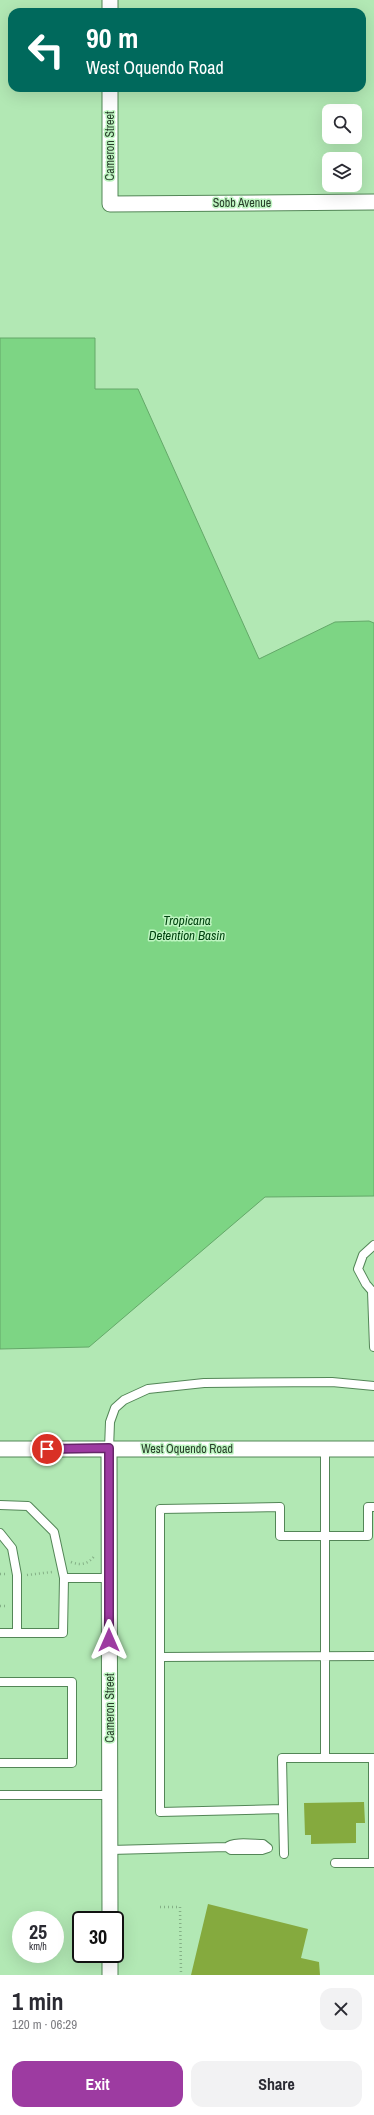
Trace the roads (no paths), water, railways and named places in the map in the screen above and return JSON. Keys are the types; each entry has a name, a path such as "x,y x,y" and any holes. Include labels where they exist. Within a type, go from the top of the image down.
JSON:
{"street":[{"name":"Cameron Street","path":"110,92 110,204"},
{"name":"Sobb Avenue","path":"110,204 374,202"},
{"name":"Cameron Street","path":"109,1448 110,1911"},
{"name":"West Oquendo Road","path":"0,1449 374,1449"},
{"path":"110,1963 110,1975"}],"lane":[{"path":"374,1245 363,1255 358,1269 366,1284 372,1291 374,1347"},
{"path":"109,1448 110,1422 115,1408 124,1400 148,1389 204,1383 332,1382 374,1386"},
{"path":"325,1449 326,1758"},
{"path":"0,1505 28,1506 54,1532 64,1578 63,1633 0,1633"},
{"path":"283,1809 160,1812 160,1509 280,1507 280,1536 368,1536 368,1508 374,1507"},
{"path":"0,1533 12,1548 17,1575 17,1633"},
{"path":"64,1578 109,1578"},
{"path":"160,1657 374,1656"},
{"path":"0,1682 72,1682 72,1763 0,1762"},
{"path":"284,1854 282,1758 373,1758 373,1862 335,1863"},
{"path":"0,1795 110,1795"},
{"path":"110,1850 227,1848"}],"water":[{"name":"Tropicana Detention Basin","path":"0,338 95,338 95,389 138,389 259,659 335,622 369,621 374,623 374,1196 265,1197 89,1347 0,1349"}]}
